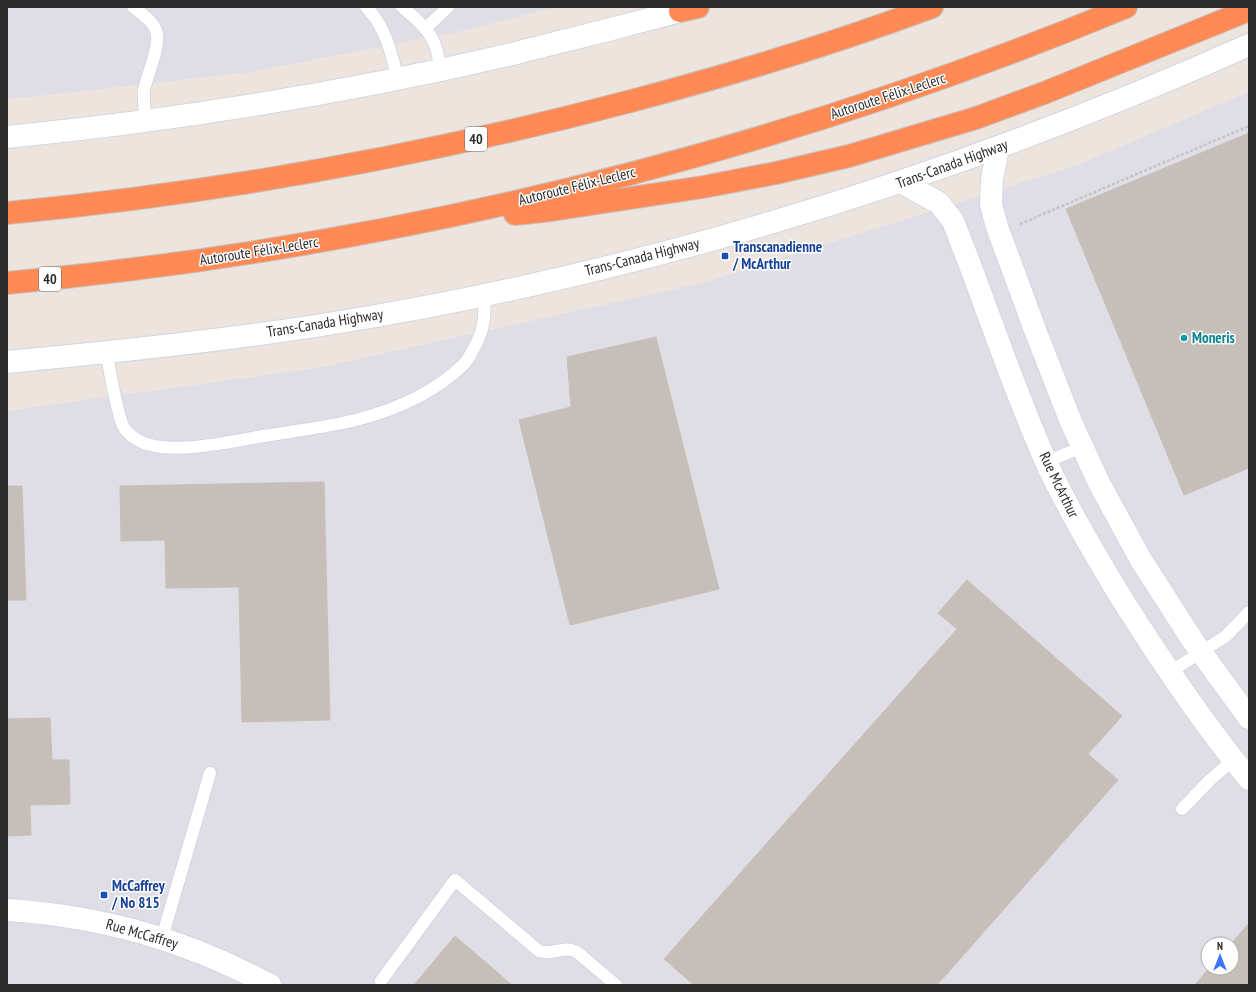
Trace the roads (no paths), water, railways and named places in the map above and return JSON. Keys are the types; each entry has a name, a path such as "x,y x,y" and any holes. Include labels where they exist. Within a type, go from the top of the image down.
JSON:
{"highway":[{"name":"40","path":"7,213 95,204 216,188 330,169 470,141 566,118 703,82 812,48 932,7"},
{"name":"Autoroute Félix-Leclerc","path":"7,283 203,260 311,243 414,224 632,173 781,131 888,97 1043,41 1126,7"},
{"path":"414,224 552,210 674,192 776,173 849,156 976,118 1044,93 1249,10"}],"main road":[{"path":"7,137 146,121 295,98 398,79 547,45 687,8"},
{"name":"Trans-Canada Highway","path":"7,362 219,340 327,324 483,295 658,254 828,206 998,148 1102,108 1249,45"},
{"path":"998,148 990,197 997,227 1050,370 1082,447 1099,483 1141,560 1201,653 1249,718"},
{"name":"Rue McArthur","path":"901,182 939,203 953,220 1020,399 1046,462 1101,565 1137,624 1222,746 1249,779"},
{"name":"Rue McCaffrey","path":"7,910 92,920 162,938 226,962 270,985"}],"lane":[{"path":"133,7 146,17 155,28 157,35 157,43 144,91 146,121"},
{"path":"366,7 377,19 384,31 392,54 398,79"},
{"path":"402,7 426,28 436,46 441,70"},
{"path":"426,28 448,7"},
{"path":"107,352 110,376 119,413 123,425 128,432 144,444 177,448 204,446 356,420 389,409 425,394 466,362 477,344 482,332 485,314 483,295"},
{"path":"1046,462 1082,447"},
{"path":"1170,672 1226,636 1248,614"},
{"path":"1182,809 1210,780 1234,760"},
{"path":"162,938 210,773"},
{"path":"381,984 455,880 539,951 551,953 564,948 571,949 577,952 616,985"}],"place":[{"name":"Transcanadienne / McArthur","path":"725,256"},
{"name":"Moneris","path":"1184,338"},
{"name":"McCaffrey / No 815","path":"104,895"}]}
